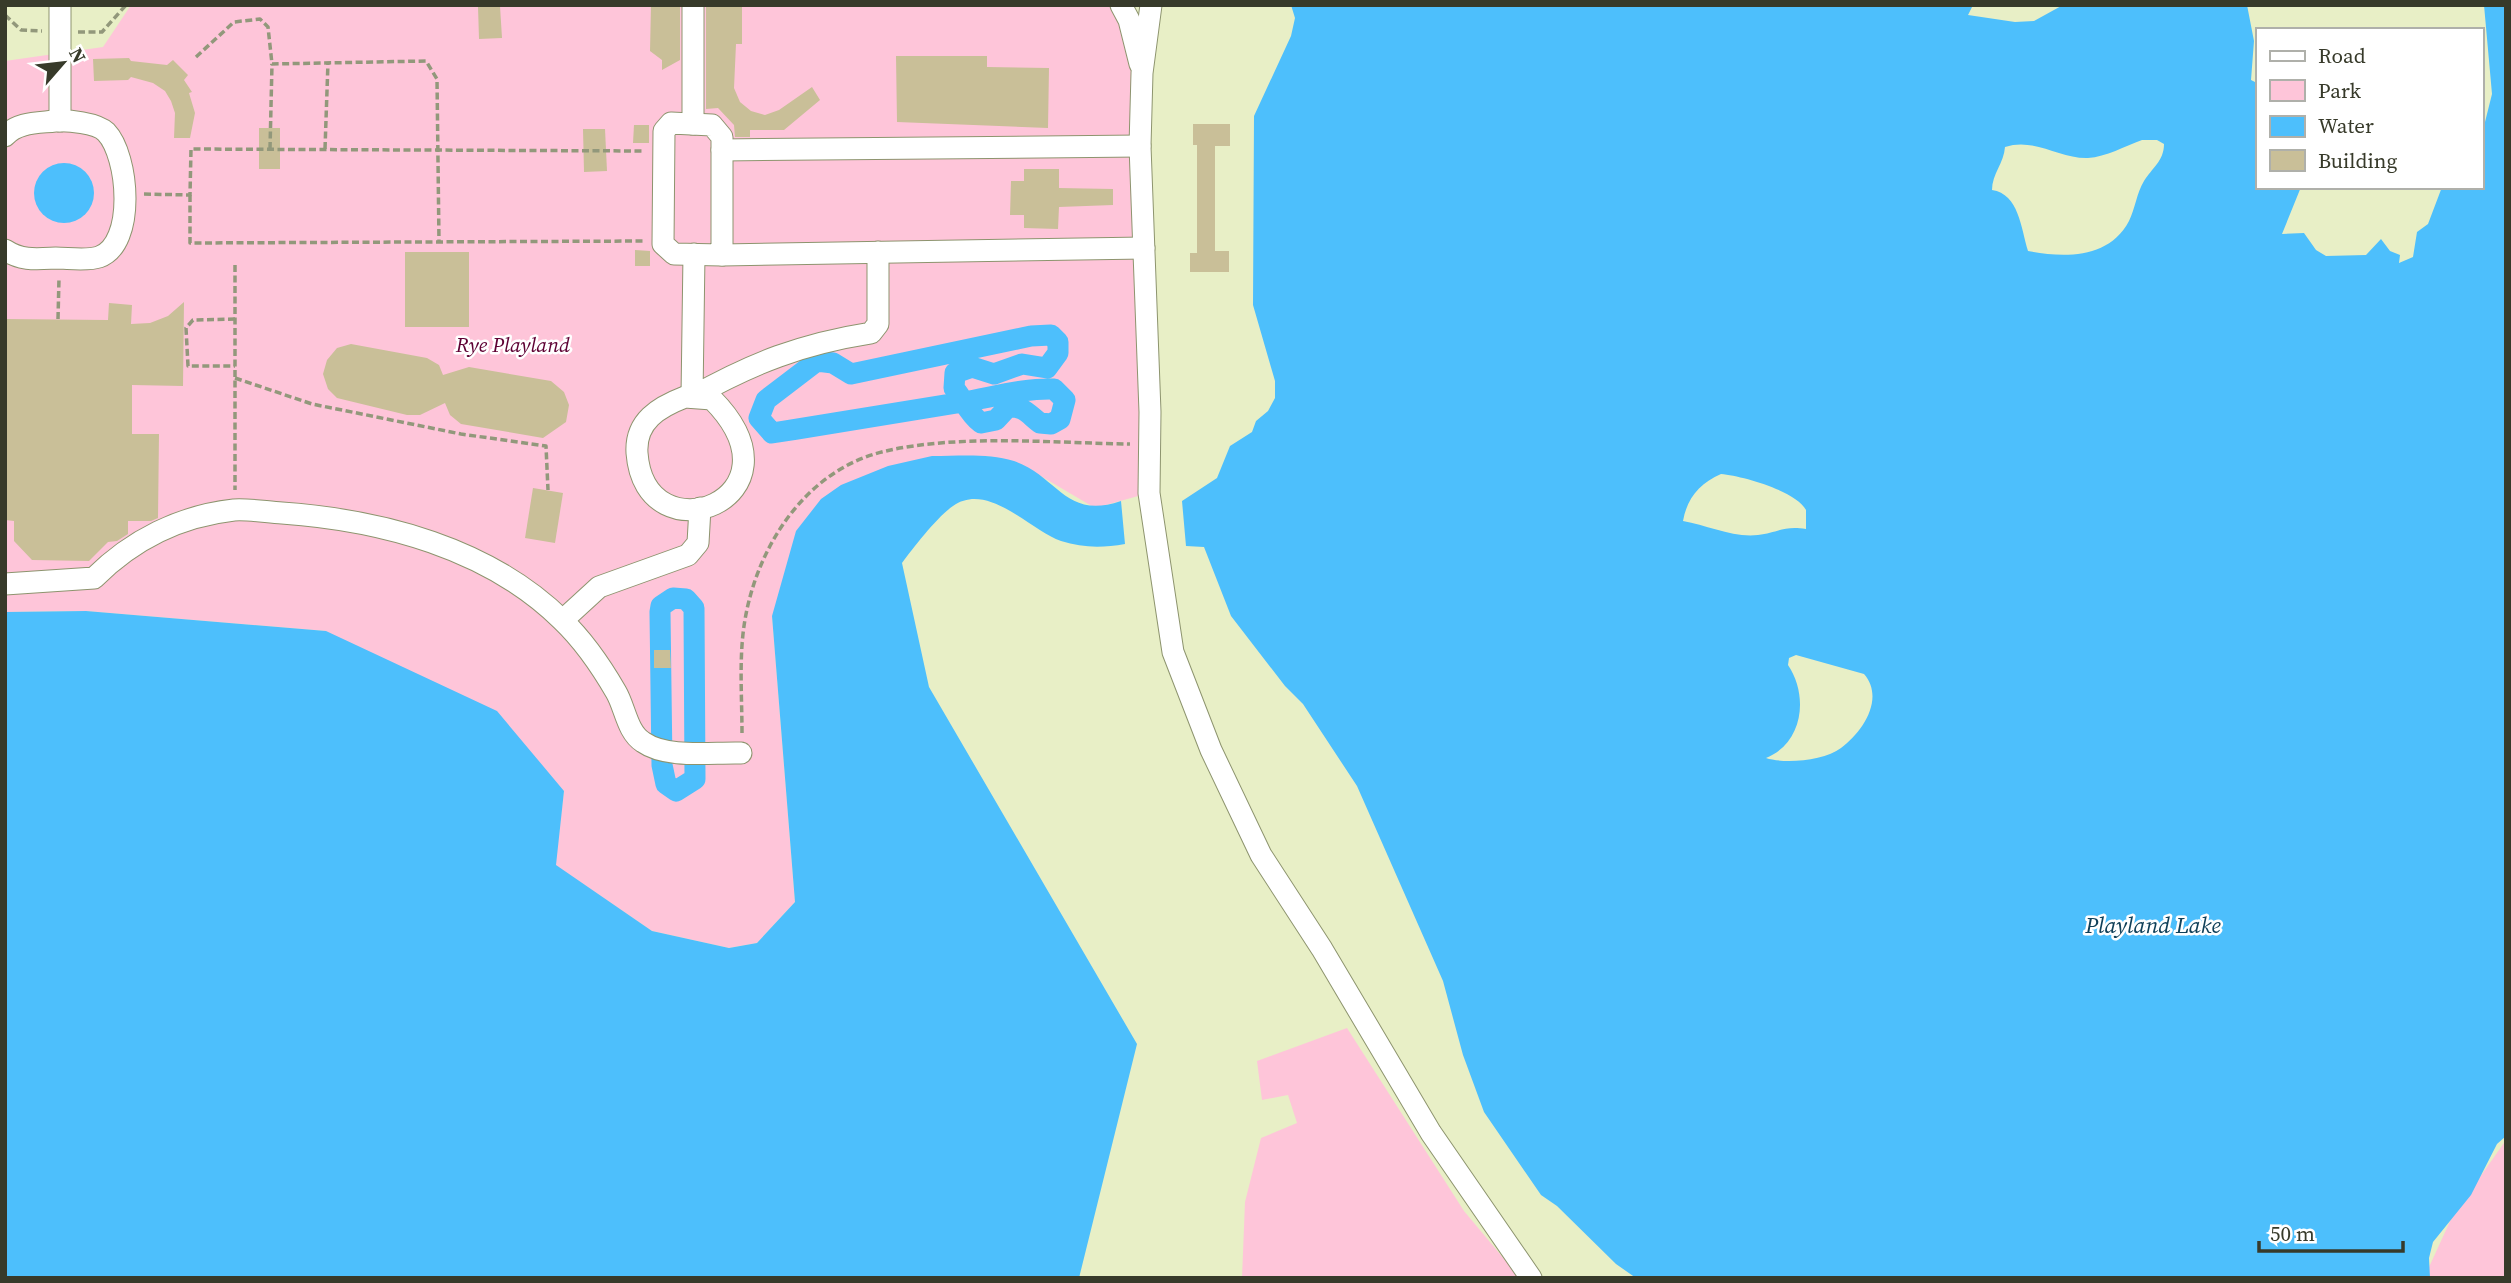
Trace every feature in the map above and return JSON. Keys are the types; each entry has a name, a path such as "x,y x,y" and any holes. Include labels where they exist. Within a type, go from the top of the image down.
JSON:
{"street":[{"path":"60,5 60,121"},
{"path":"693,5 693,124"},
{"path":"1121,5 1129,20 1142,73"},
{"path":"1151,5 1142,73 1140,146 1150,444 1149,493 1173,652 1211,750 1261,855 1322,949 1431,1133 1518,1264 1531,1278"},
{"path":"5,136 24,124 60,121 105,131 119,151 124,173 122,230 114,247 98,257 19,259 5,250"},
{"path":"722,255 722,137 712,125 670,123 664,131 663,241 674,254 722,255 1144,248"},
{"path":"722,150 1140,146"},
{"path":"692,397 780,353 830,339 871,333 878,324 878,252"},
{"path":"692,397 694,254"},
{"path":"692,397 712,399 731,419 743,445 743,473 730,495 700,508 680,511 653,497 638,470 637,446 642,425 661,406 692,397"},
{"path":"563,620 599,587 688,555 698,543 700,508"},
{"path":"5,584 94,578 117,555 150,535 183,521 235,510 369,523 448,548 520,583 563,620 595,657 618,695 640,741 657,751 741,753"}],"path":[{"path":"196,57 234,22 260,19 268,27 272,64 270,149"},
{"path":"272,64 426,61 437,79 439,242"},
{"path":"325,149 328,62"},
{"path":"663,241 190,243 190,195 191,149 664,151"},
{"path":"123,193 190,195"},
{"path":"58,319 59,258"},
{"path":"235,265 235,510"},
{"path":"235,319 193,320 186,328 188,366 235,366"},
{"path":"235,378 337,409 461,434 546,446 548,490"},
{"path":"741,753 744,627 752,588 766,550 794,508 834,472 883,451 936,443 1150,444"}],"green space":[{"name":"Rye Playland","path":"131,5 1121,5 1142,73 1149,493 1095,508 1022,465 987,456 772,616 795,902 757,943 729,948 652,931 555,865 564,791 326,631 86,611 5,612 5,61 103,47"},
{"path":"1347,1028 1464,1211 1520,1278 1242,1278 1245,1202 1261,1138 1297,1123 1288,1095 1262,1100 1257,1061"},
{"path":"2506,1140 2506,1278 2424,1278 2452,1217"}],"water":[{"name":"Playland Lake","path":"1291,5 1973,5 1968,15 2015,22 2034,21 2063,5 2247,5 2254,41 2251,80 2256,82 2256,189 2300,189 2282,234 2304,233 2316,250 2326,256 2366,255 2381,239 2390,251 2400,255 2399,263 2413,257 2417,232 2428,224 2441,189 2483,189 2483,130 2492,94 2484,5 2506,5 2506,1136 2497,1144 2471,1195 2433,1242 2429,1258 2430,1278 1636,1278 1616,1264 1557,1206 1541,1195 1484,1112 1463,1055 1443,981 1357,786 1303,704 1285,686 1231,616 1204,547 1186,546 1182,501 1217,478 1230,446 1252,432 1256,421 1268,411 1275,398 1275,381 1253,305 1254,116 1291,36 1295,18","holes":["2142,140 2157,140 2164,144 2160,160 2142,185 2129,221 2110,243 2098,249 2071,255 2028,251 2018,213 2008,198 1992,190 2005,147 2037,146 2088,158","1721,474 1768,486 1792,497 1806,510 1806,529 1792,528 1749,535 1683,521 1691,498 1701,487","1796,655 1864,674 1870,683 1872,704 1857,733 1841,748 1825,756 1804,760 1774,760 1766,758 1788,742 1799,718 1799,690 1788,665 1789,658"]},
{"path":"58,163 70,163 89,176 94,193 92,205 81,218 70,223 58,223 39,210 34,199 34,187 47,168"},
{"path":"932,456 1004,458 1029,468 1074,501 1087,505 1102,505 1121,501 1125,544 1093,547 1061,541 994,503 980,499 966,500 940,517 902,563 929,687 1137,1044 1079,1278 5,1278 5,612 86,611 326,631 497,711 564,791 556,865 652,931 729,948 757,943 795,902 772,616 796,531 821,499 841,485 888,466"}],"building":[{"path":"651,5 680,5 680,60 662,70 662,60 650,51"},
{"path":"706,5 742,5 742,44 736,44 734,88 740,102 751,111 765,115 779,110 812,87 820,100 784,130 750,130 750,137 735,137 734,125 718,108 706,109"},
{"path":"500,6 502,38 479,39 478,7"},
{"path":"896,56 987,56 987,67 1049,68 1048,128 897,122"},
{"path":"129,58 131,61 167,65 173,60 188,75 184,80 192,92 189,93 195,113 190,138 174,138 175,113 171,101 165,91 153,83 131,77 128,80 94,81 93,59"},
{"path":"1193,124 1230,124 1230,146 1215,146 1215,251 1229,251 1229,272 1190,272 1190,253 1197,253 1197,145 1193,145"},
{"path":"634,125 649,125 649,143 633,143"},
{"path":"259,128 280,128 280,169 259,169"},
{"path":"583,129 605,129 607,171 584,172"},
{"path":"1024,169 1059,169 1059,188 1113,189 1113,205 1059,207 1058,229 1024,228 1024,215 1010,215 1011,181 1024,181"},
{"path":"635,250 650,251 650,266 635,266"},
{"path":"405,252 469,252 469,327 405,327"},
{"path":"184,302 183,386 132,385 132,434 159,434 158,518 151,521 128,521 128,534 117,541 108,542 89,561 32,560 14,541 14,521 5,520 5,319 108,320 109,303 132,305 131,324 150,323 168,316"},
{"path":"351,344 427,358 439,365 443,375 469,367 551,381 564,392 569,405 566,422 543,438 461,424 450,415 445,403 420,415 407,415 337,398 328,389 323,374 327,360 337,348"},
{"path":"533,488 563,493 555,543 525,538"},
{"path":"654,650 670,650 671,668 654,668"}],"waterway":[{"path":"1031,336 851,374 833,363 817,361 766,400 759,418 772,433 963,402 974,400 1009,393 1020,391 1054,389 1065,400 1060,419 1051,424 1040,423 1026,411 1013,407 1008,407 996,420 981,423 969,411 964,402 961,397 954,388 955,373 972,367 994,374 1022,364 1047,368 1058,353 1058,342 1051,335 1031,336"},
{"path":"673,598 686,599 694,608 695,779 676,791 666,784 662,765 660,612 661,606 673,598"}]}
